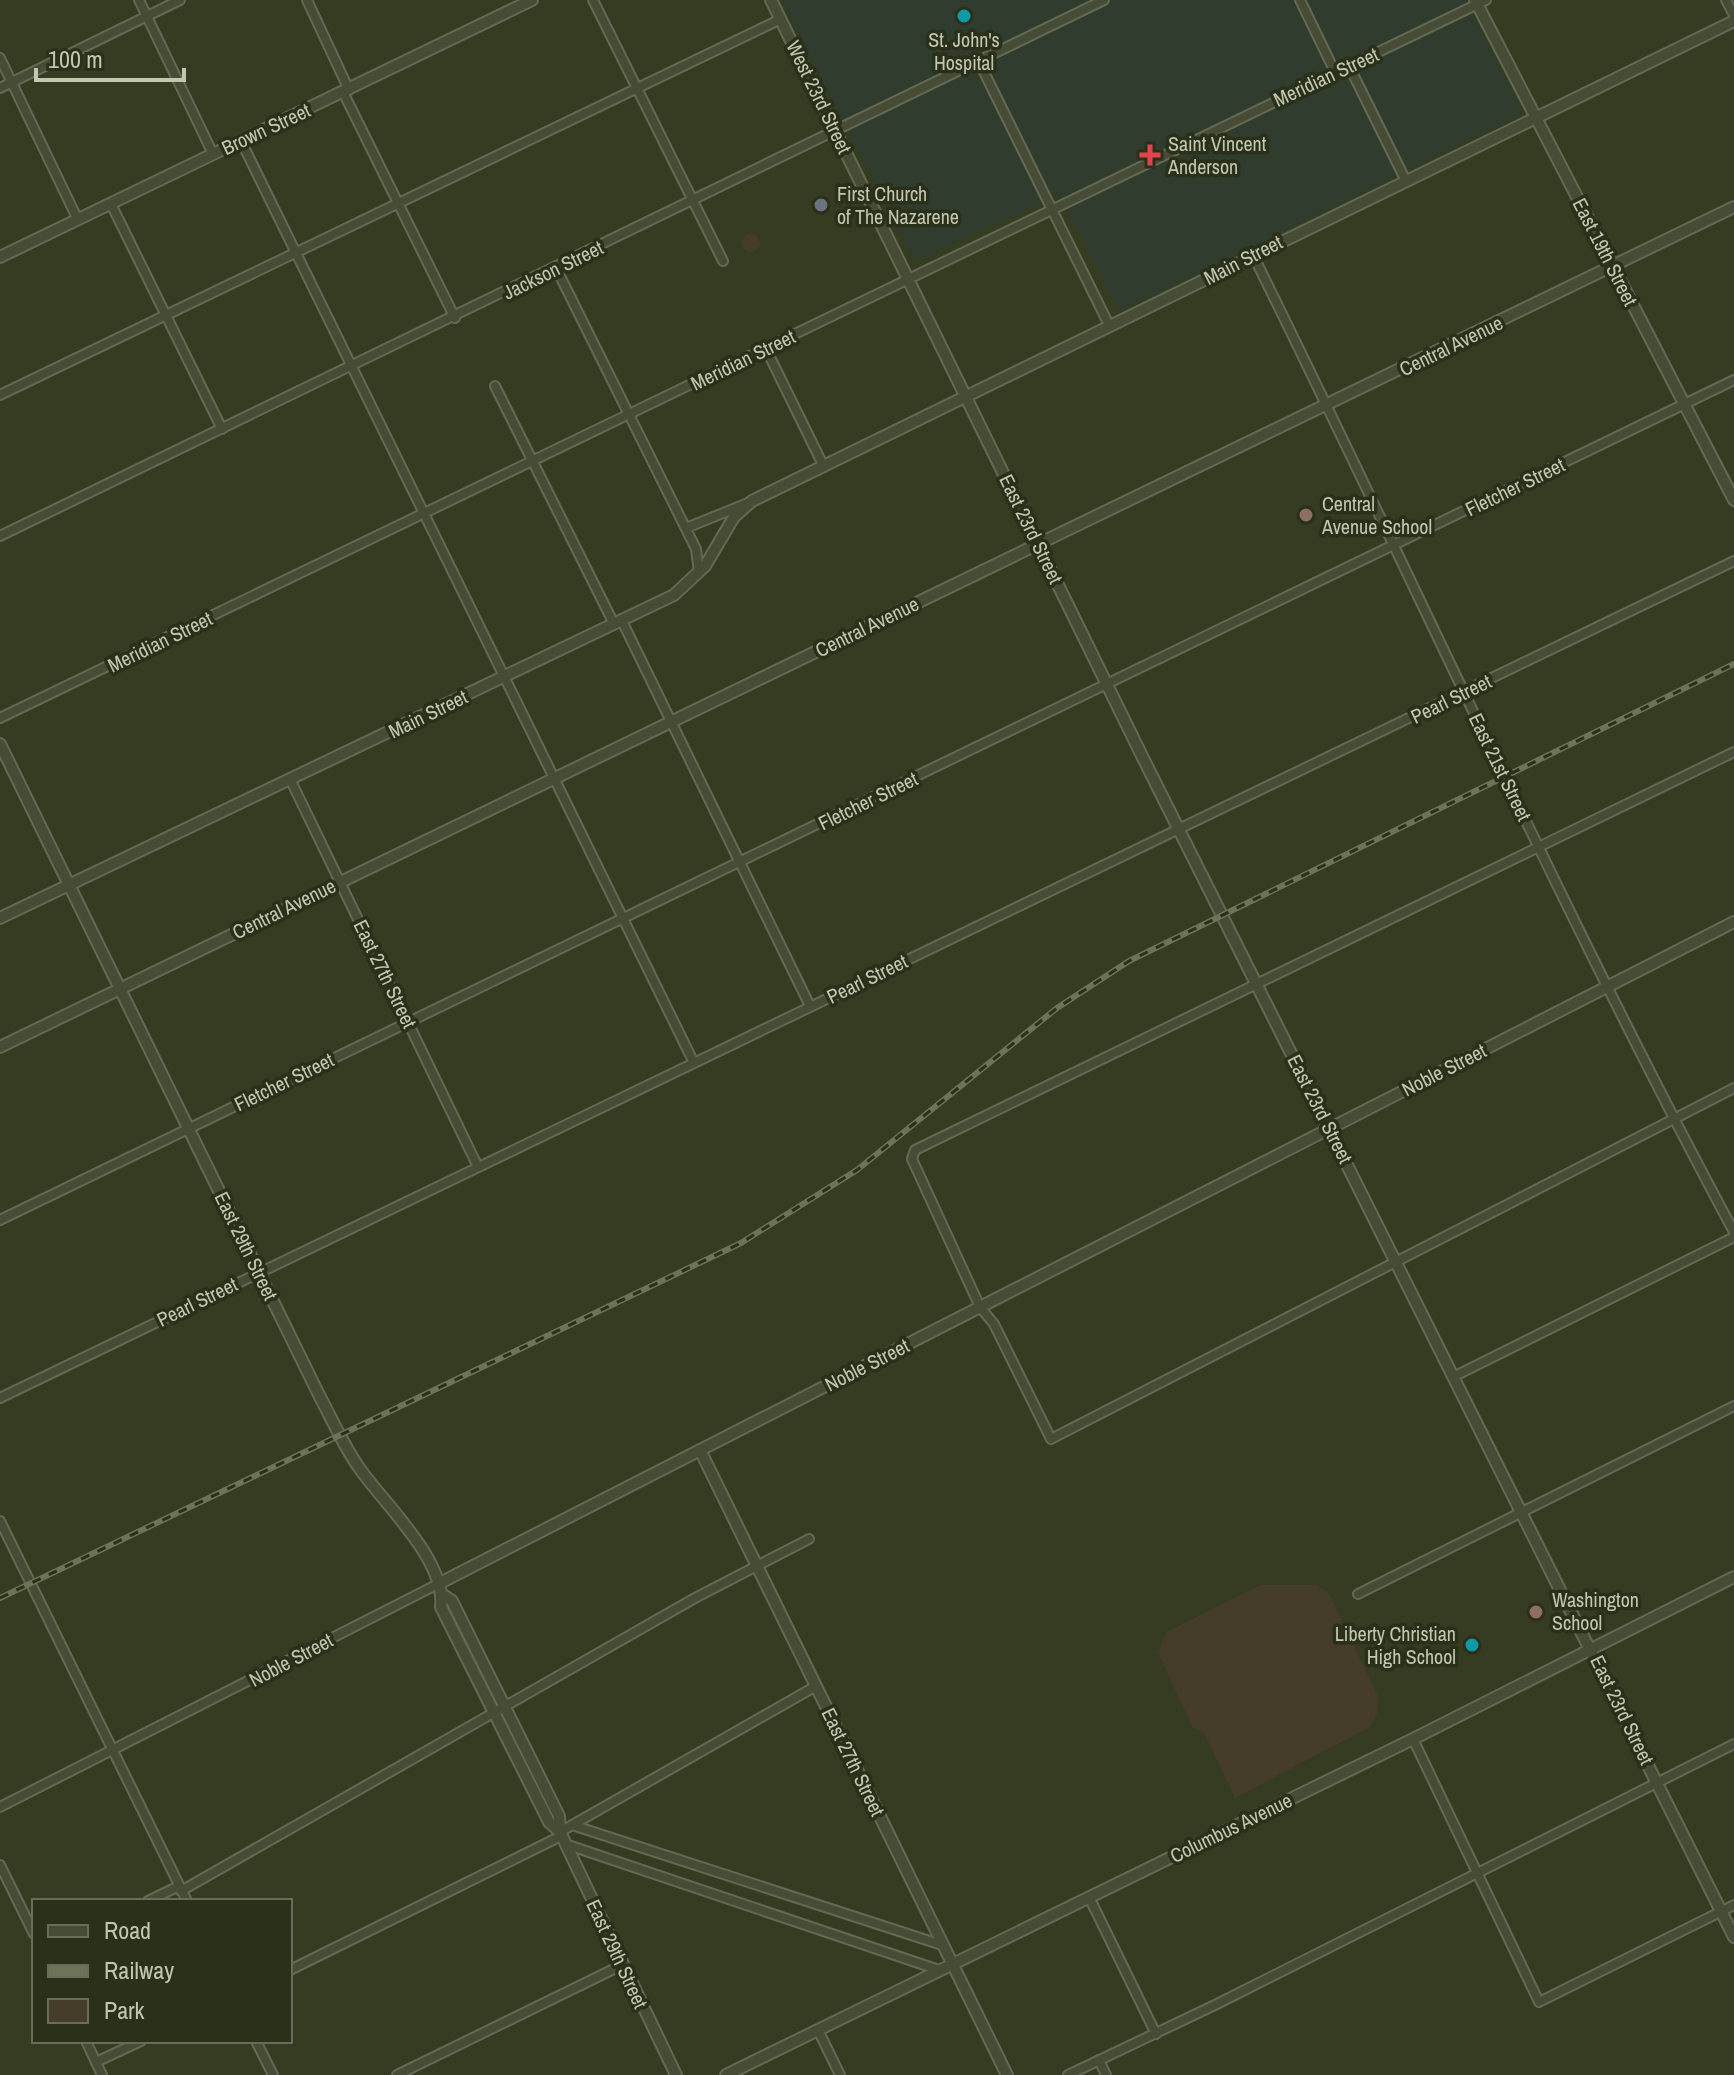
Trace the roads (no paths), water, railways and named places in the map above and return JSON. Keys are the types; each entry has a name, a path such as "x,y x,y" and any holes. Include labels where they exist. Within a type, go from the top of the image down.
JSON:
{"street":[{"path":"139,0 213,154"},
{"path":"0,88 180,0"},
{"path":"307,0 398,203 455,318"},
{"name":"Brown Street","path":"0,257 532,0"},
{"path":"593,0 723,261"},
{"name":"West 23rd Street","path":"771,0 910,279"},
{"name":"Jackson Street","path":"0,536 455,318 1104,0"},
{"path":"1300,0 1335,72"},
{"path":"1726,0 1734,18"},
{"name":"Meridian Street","path":"0,718 533,463 1479,1"},
{"name":"East 19th Street","path":"1479,1 1535,118 1734,500"},
{"name":"Main Street","path":"686,528 824,467 1734,18"},
{"path":"0,395 781,19"},
{"path":"0,58 78,220"},
{"path":"979,62 1110,327"},
{"path":"1349,66 1406,181"},
{"path":"241,141 694,1063"},
{"path":"111,204 222,429"},
{"name":"Central Avenue","path":"0,1047 1734,207"},
{"name":"East 21st Street","path":"1253,255 1463,693 1673,1119 1734,1234"},
{"path":"556,268 698,553 699,572"},
{"name":"East 23rd Street","path":"910,279 1179,829 1734,1937"},
{"path":"766,349 824,467"},
{"name":"Fletcher Street","path":"0,1220 1108,686 1734,380"},
{"path":"495,386 672,722 738,864 810,1006"},
{"name":"Main Street","path":"0,918 674,595 699,572 734,517 752,501"},
{"name":"Pearl Street","path":"0,1398 1734,561"},
{"name":"East 29th Street","path":"0,744 352,1457 400,1516 440,1589 452,1601 559,1816 562,1837"},
{"path":"1734,752 915,1150 912,1159 980,1307 994,1324 1051,1439 1396,1259 1734,1088"},
{"name":"East 27th Street","path":"291,781 478,1167"},
{"name":"Noble Street","path":"0,1807 440,1589 700,1450 1734,922"},
{"path":"1453,1377 1734,1234"},
{"path":"1358,1594 1734,1406"},
{"name":"East 27th Street","path":"700,1450 1007,2075"},
{"path":"0,1521 186,1899"},
{"path":"153,1899 180,1888 757,1565 809,1539"},
{"name":"Columbus Avenue","path":"726,2075 1413,1739 1734,1577"},
{"name":"East 29th Street","path":"440,1589 441,1607 549,1822 562,1837 676,2075"},
{"path":"292,1969 562,1837 572,1825 816,1686"},
{"path":"1413,1739 1539,2002 1734,1905"},
{"path":"1068,2075 1156,2034 1734,1744"},
{"path":"572,1825 942,1945"},
{"path":"562,1837 939,1970"},
{"path":"0,1865 32,1930"},
{"path":"1089,1897 1156,2034"},
{"path":"397,2075 622,1965"},
{"path":"818,2030 840,2075"},
{"path":"87,2043 102,2075"},
{"path":"96,2062 137,2043"},
{"path":"257,2043 273,2075"},
{"path":"1099,2060 1106,2075"}],"railway":[{"path":"0,1598 741,1243 857,1170 1057,1008 1129,961 1734,664"}],"place":[{"name":"St. John's Hospital","path":"964,16"},
{"name":"Saint Vincent Anderson","path":"1150,155"},
{"name":"First Church of The Nazarene","path":"821,205"},
{"name":"Central Avenue School","path":"1306,515"},
{"name":"Washington School","path":"1536,1612"},
{"name":"Liberty Christian High School","path":"1472,1645"}]}
